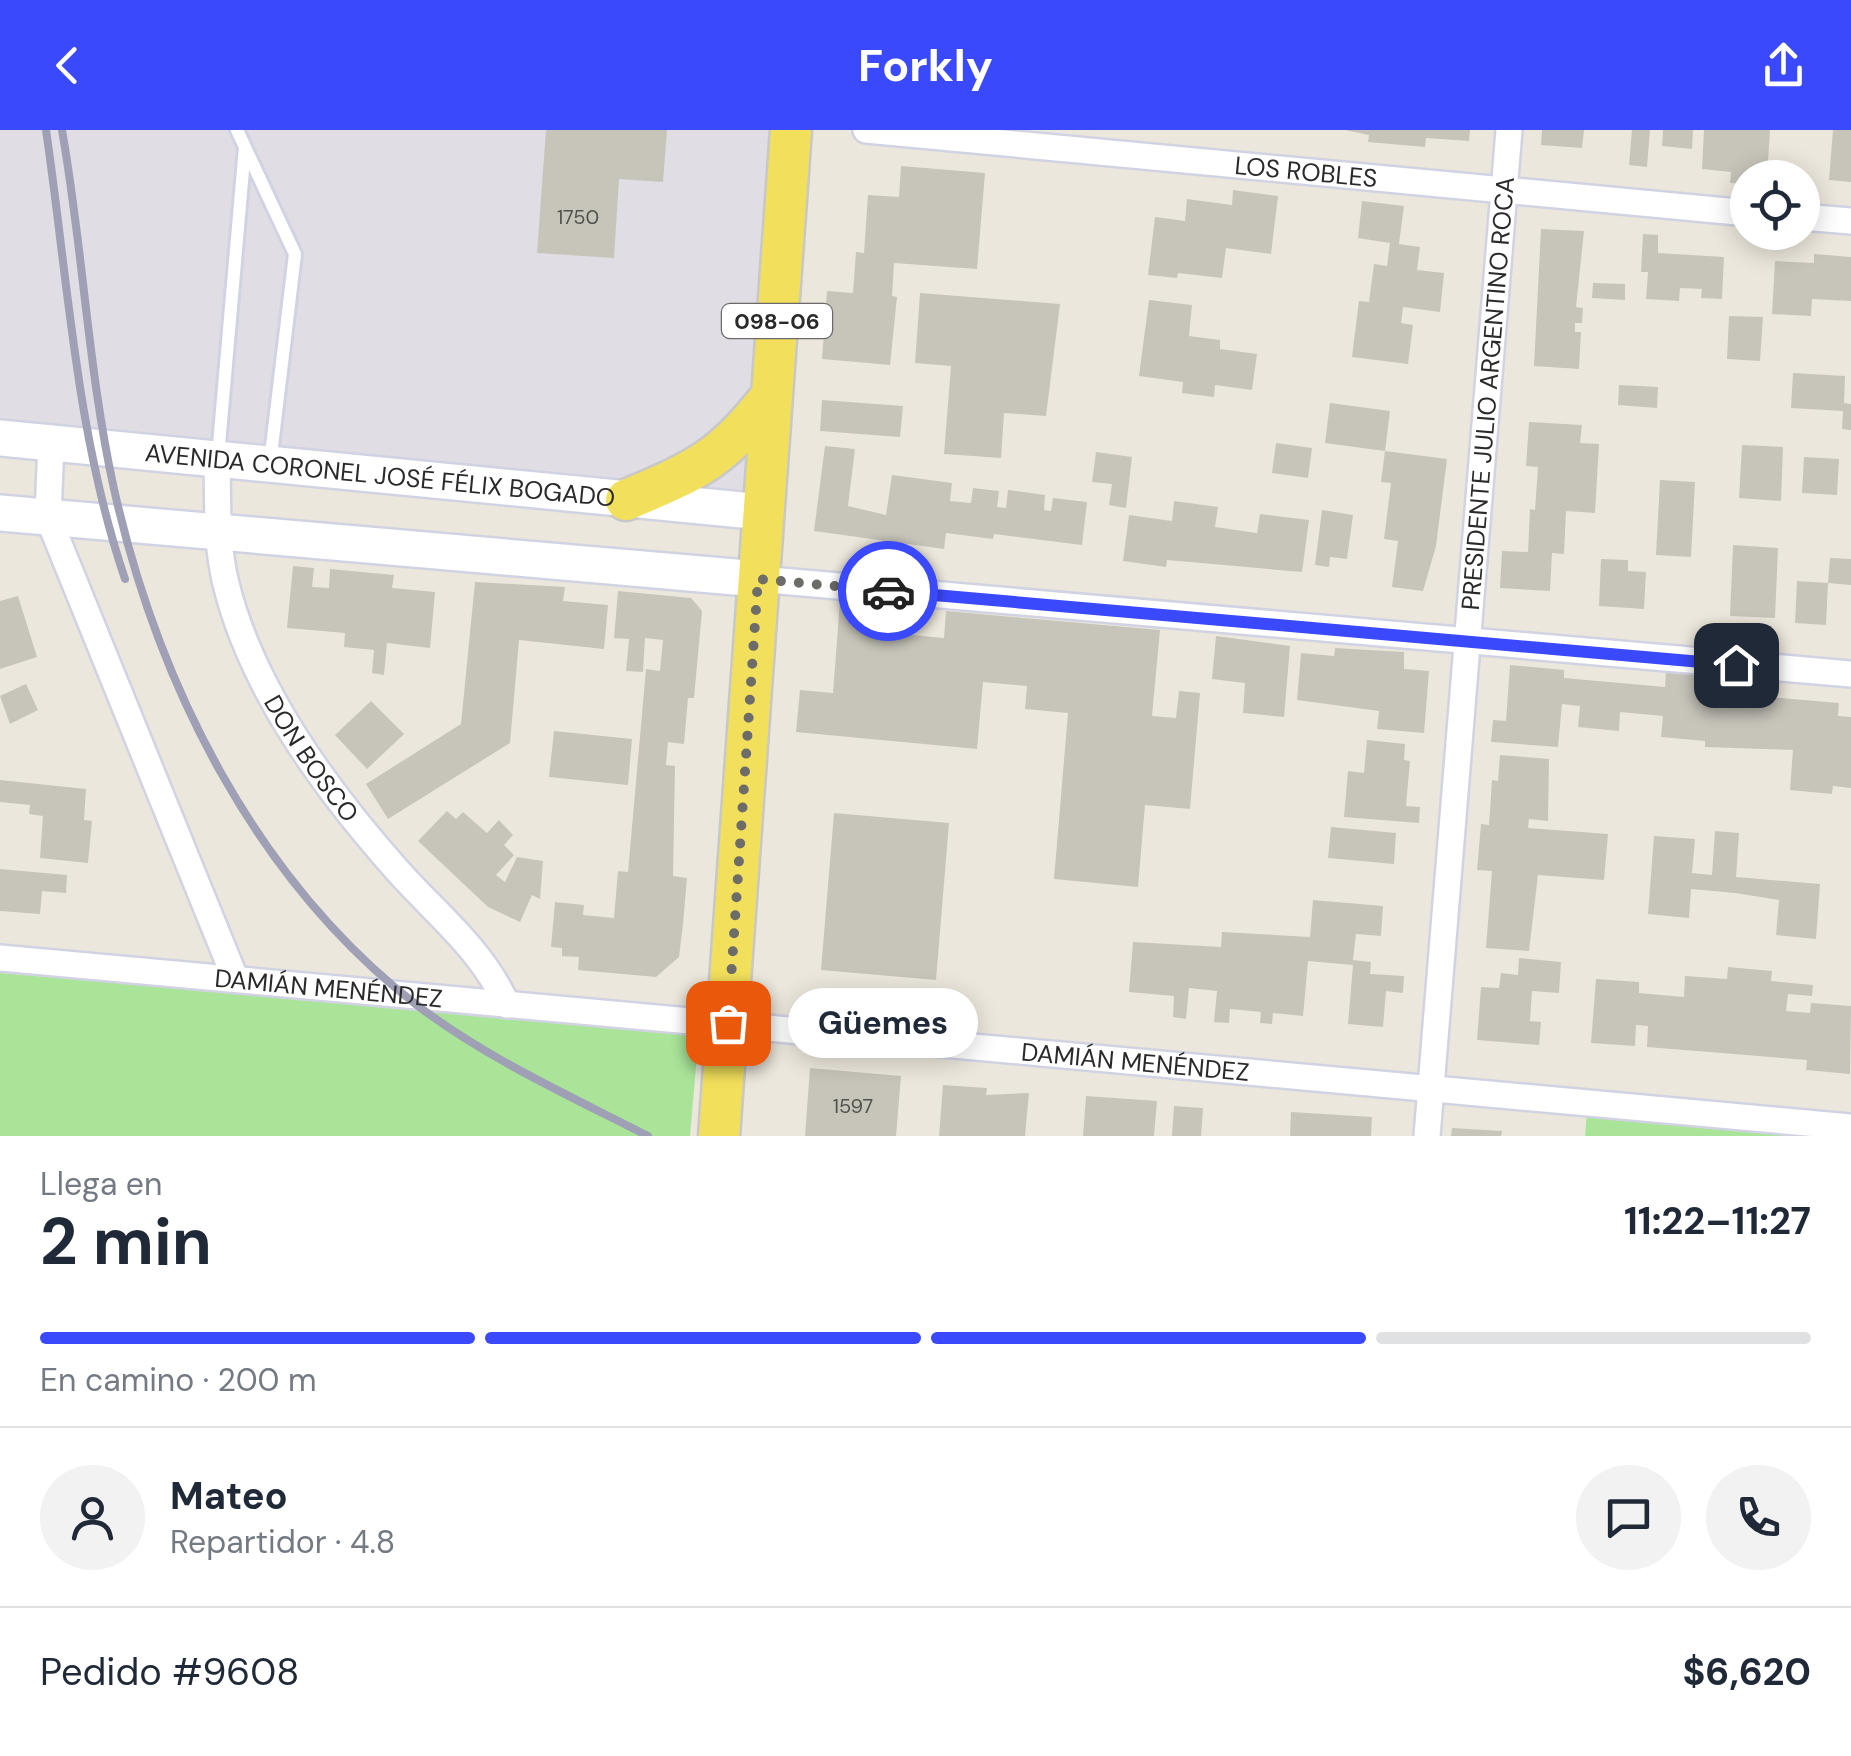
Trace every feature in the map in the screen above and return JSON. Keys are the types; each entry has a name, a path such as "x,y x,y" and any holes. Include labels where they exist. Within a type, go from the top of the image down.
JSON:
{"main road":[{"name":"098-06","path":"763,512 791,130"},
{"path":"626,500 680,477 728,448 772,395"},
{"name":"AVENIDA CORONEL JOSÉ FÉLIX BOGADO","path":"0,438 763,512"},
{"path":"719,1136 763,512"},
{"path":"0,513 758,579"}],"street":[{"name":"LOS ROBLES","path":"866,130 1730,212"},
{"name":"PRESIDENTE JULIO ARGENTINO ROCA","path":"1428,1136 1508,130"},
{"path":"1820,219 1851,222"},
{"path":"51,442 48,517 235,978"},
{"name":"DON BOSCO","path":"217,462 218,533 226,582 243,641 278,706 352,819 476,950 506,1006"},
{"path":"758,579 1851,674"},
{"name":"DAMIÁN MENÉNDEZ","path":"0,958 1851,1127"}],"lane":[{"path":"237,130 294,254 269,467"},
{"path":"217,462 245,145"}],"shaded area":[{"path":"0,130 791,130 763,512 0,438"}],"green space":[{"path":"0,973 699,1032 690,1136 0,1136"},
{"path":"1587,1112 1801,1130 1800,1136 1585,1136"}],"building":[{"path":"546,130 667,130 663,182 619,179 614,258 537,253"},
{"path":"1345,130 1470,130 1469,141 1426,138 1425,147 1368,142 1369,135"},
{"path":"1542,130 1584,130 1582,148 1541,145"},
{"path":"1632,130 1650,130 1647,167 1629,165"},
{"path":"1663,130 1693,130 1692,149 1662,146"},
{"path":"1704,130 1770,130 1768,160 1730,160 1730,172 1702,169"},
{"path":"1833,130 1851,130 1851,182 1829,180"},
{"path":"901,166 985,173 977,269 894,263 892,296 897,297 890,365 822,359 827,291 853,293 856,252 864,253 868,195 899,197"},
{"path":"1233,190 1278,196 1271,254 1226,248 1222,278 1178,273 1177,278 1148,275 1155,217 1185,221 1187,199 1232,205"},
{"path":"1362,201 1404,206 1399,244 1420,247 1417,270 1444,273 1440,312 1403,307 1401,323 1413,325 1408,364 1352,357 1359,301 1369,302 1374,264 1387,266 1390,243 1358,238"},
{"path":"1541,229 1584,231 1576,307 1583,308 1582,323 1575,323 1575,332 1581,332 1579,369 1534,366"},
{"path":"1643,234 1658,235 1658,253 1724,257 1722,299 1701,298 1702,289 1680,288 1679,301 1646,299 1648,272 1641,272"},
{"path":"1814,254 1851,257 1851,301 1812,299 1811,316 1772,314 1775,261 1814,263"},
{"path":"1593,283 1625,284 1625,300 1592,298"},
{"path":"920,293 1060,304 1046,416 1004,413 1001,458 944,454 951,366 915,363"},
{"path":"1149,300 1192,305 1189,336 1220,340 1220,349 1257,354 1252,390 1215,385 1214,397 1182,393 1183,382 1139,376"},
{"path":"1729,316 1763,317 1760,361 1727,359"},
{"path":"1793,373 1845,376 1844,403 1851,404 1851,430 1842,429 1843,411 1791,408"},
{"path":"1619,385 1658,387 1657,408 1618,405"},
{"path":"822,400 903,406 900,437 820,431"},
{"path":"1330,403 1390,411 1385,451 1325,443"},
{"path":"1529,422 1582,425 1580,443 1599,444 1595,513 1566,511 1564,554 1552,553 1550,591 1500,588 1502,551 1528,552 1530,509 1535,510 1538,467 1526,466"},
{"path":"1276,443 1312,448 1308,478 1272,473"},
{"path":"1742,445 1783,447 1781,501 1739,498"},
{"path":"825,446 855,449 848,506 886,515 892,475 952,483 950,501 971,503 973,488 999,491 997,507 1006,508 1008,490 1045,495 1044,510 1051,511 1053,498 1087,502 1082,545 994,534 993,539 946,533 944,549 814,531"},
{"path":"1385,451 1447,459 1436,546 1423,591 1392,587 1398,541 1384,539 1391,483 1381,482"},
{"path":"1096,452 1132,457 1126,508 1109,505 1112,484 1092,482"},
{"path":"1804,457 1839,459 1837,495 1802,493"},
{"path":"1660,480 1695,482 1691,557 1656,555"},
{"path":"1174,501 1218,507 1215,527 1257,533 1260,514 1309,520 1302,572 1167,560 1166,567 1123,561 1129,515 1172,521"},
{"path":"1322,510 1353,515 1347,559 1330,557 1329,567 1315,565"},
{"path":"1733,545 1778,548 1775,618 1730,616"},
{"path":"1830,558 1851,559 1851,585 1828,583"},
{"path":"1601,559 1628,560 1628,571 1646,572 1644,609 1599,606"},
{"path":"293,566 314,568 312,587 329,588 330,569 394,575 392,588 435,592 430,648 387,643 384,675 372,673 374,650 344,647 345,633 287,628"},
{"path":"1797,581 1828,583 1826,625 1795,623"},
{"path":"475,582 565,587 563,601 608,605 604,649 519,640 510,743 388,819 366,784 461,724"},
{"path":"618,591 691,598 702,611 694,698 688,698 684,744 668,742 666,765 675,766 673,876 687,878 679,957 656,977 578,970 579,957 562,956 562,948 551,947 555,902 584,905 583,915 614,918 618,871 628,872 646,669 660,671 663,640 645,638 643,672 626,671 629,639 614,638"},
{"path":"18,596 37,657 0,669 0,601"},
{"path":"840,601 893,606 890,633 944,638 946,611 1160,630 1152,716 1176,718 1179,691 1200,693 1190,809 1145,805 1138,887 1054,879 1068,713 1025,709 1027,686 983,682 977,749 796,732 800,690 833,693"},
{"path":"1216,636 1290,646 1284,717 1243,713 1245,683 1212,679"},
{"path":"1335,648 1404,652 1404,669 1429,671 1424,733 1377,729 1379,711 1297,700 1301,653 1334,656"},
{"path":"1510,665 1564,670 1564,678 1665,687 1666,672 1710,676 1709,692 1839,703 1838,716 1851,717 1851,788 1833,786 1832,794 1790,790 1793,750 1705,747 1705,741 1661,737 1663,716 1620,712 1619,731 1578,727 1580,706 1562,704 1558,747 1491,742 1493,720 1506,721"},
{"path":"26,684 38,710 10,724 0,696"},
{"path":"371,701 404,734 367,769 335,735"},
{"path":"554,731 632,739 628,785 549,777"},
{"path":"1367,740 1405,744 1404,760 1410,761 1406,806 1420,807 1419,823 1344,817 1348,771 1364,773"},
{"path":"1500,755 1549,759 1548,821 1529,819 1528,828 1608,834 1604,880 1538,875 1529,951 1486,948 1492,871 1477,870 1481,824 1489,825 1492,780 1498,781"},
{"path":"0,780 86,789 84,820 92,821 88,863 40,858 43,816 29,814 30,805 0,802"},
{"path":"447,811 456,819 463,812 487,833 499,820 513,835 504,845 514,855 496,875 505,882 517,857 543,861 540,899 532,895 520,922 488,907 418,841"},
{"path":"834,813 949,823 936,980 821,970"},
{"path":"1331,827 1396,833 1394,864 1328,858"},
{"path":"1715,831 1739,833 1736,877 1820,884 1816,939 1776,935 1779,900 1735,893 1691,889 1689,918 1648,914 1654,836 1695,839 1692,873 1712,875"},
{"path":"0,869 67,875 66,893 42,891 40,914 0,911"},
{"path":"1313,900 1383,906 1381,936 1356,934 1353,960 1371,962 1370,974 1404,976 1403,993 1386,991 1383,1027 1348,1024 1353,965 1308,961 1303,1016 1273,1013 1272,1024 1260,1023 1261,1012 1230,1009 1229,1023 1214,1022 1217,991 1189,988 1186,1019 1173,1017 1174,996 1129,992 1133,942 1221,947 1222,932 1310,937"},
{"path":"1519,958 1561,962 1559,993 1532,991 1530,1021 1541,1022 1539,1045 1477,1040 1481,987 1499,988 1501,973 1518,975"},
{"path":"1728,967 1772,971 1771,981 1813,985 1812,996 1788,994 1786,1011 1810,1013 1811,1003 1851,1006 1850,1074 1806,1070 1807,1060 1647,1047 1648,1026 1636,1025 1635,1046 1591,1043 1596,979 1639,982 1639,993 1684,997 1685,976 1727,979"},
{"path":"810,1068 901,1076 896,1136 805,1136"},
{"path":"943,1085 987,1088 986,1095 1029,1093 1025,1136 939,1136"},
{"path":"1086,1096 1157,1101 1154,1136 1083,1136"},
{"path":"1174,1106 1203,1108 1201,1136 1172,1136"},
{"path":"1291,1112 1372,1117 1371,1136 1290,1136"},
{"path":"1452,1128 1502,1131 1501,1136 1451,1136"}],"railway":[{"path":"46,130 84,413 108,525 125,579"},
{"path":"62,130 98,400 114,489 157,635 222,774 262,839 308,900 360,956 418,1006 501,1060 648,1136"}],"way so far":[{"path":"728,1023 758,579 888,591"}],"place":[{"name":"Güemes","path":"728,1023"}],"route":[{"path":"888,591 1736,665"}]}
